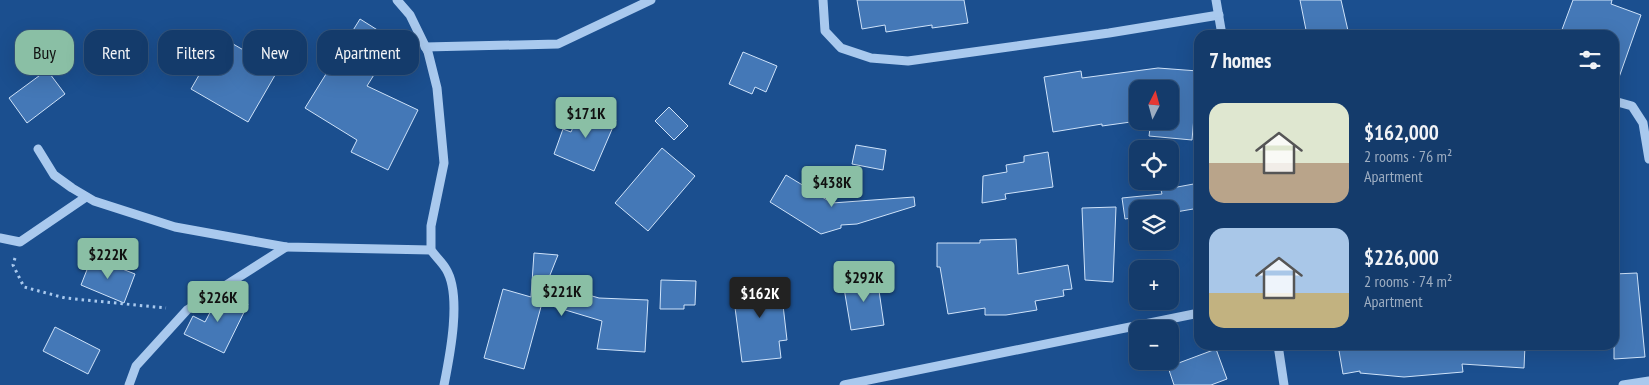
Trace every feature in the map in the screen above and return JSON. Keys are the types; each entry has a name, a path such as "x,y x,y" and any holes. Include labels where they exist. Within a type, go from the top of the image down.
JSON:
{"street":[{"path":"397,0 410,15 425,47 437,88 444,163 431,226 431,250 446,269 453,289 454,320 444,385"},
{"path":"425,47 558,44 651,0"},
{"path":"823,0 825,30 841,48 871,58 908,61 1109,33 1219,15"},
{"path":"1216,0 1221,30"},
{"path":"1619,102 1632,106 1643,123 1649,158"},
{"path":"38,149 54,175 86,197 175,227 286,247 431,250"},
{"path":"0,238 20,242 86,197"},
{"path":"129,385 136,366 187,310 286,247"},
{"path":"844,385 1194,314"},
{"path":"1279,350 1284,385"},
{"path":"1623,385 1649,381"}],"path":[{"path":"20,242 13,265 24,287 65,298 187,310"}],"building":[{"path":"857,0 964,0 968,23 932,28 932,25 886,32 885,25 862,29"},
{"path":"1300,0 1341,0 1348,30 1306,30"},
{"path":"1573,0 1612,0 1611,4 1641,15 1619,77 1619,30 1562,30"},
{"path":"360,19 378,30 353,30"},
{"path":"233,44 243,50 243,75 275,75 248,122 191,89 199,75 233,75"},
{"path":"743,52 777,66 766,92 755,87 752,94 729,84"},
{"path":"1158,68 1194,71 1192,140 1149,136 1150,130 1179,130 1179,80 1129,80 1129,122 1102,126 1102,124 1053,132 1044,77 1081,71 1082,78"},
{"path":"40,75 51,75 65,94 27,123 9,98"},
{"path":"325,75 374,75 367,86 418,110 388,170 351,152 357,140 305,108"},
{"path":"582,106 616,120 594,171 554,154 563,129 571,132"},
{"path":"669,107 688,126 674,140 655,121"},
{"path":"856,145 886,150 883,170 852,164"},
{"path":"662,148 695,176 648,231 615,203"},
{"path":"1048,152 1053,187 1005,194 1006,199 982,203 983,176 1007,172 1006,165 1024,162 1024,156"},
{"path":"786,175 832,203 914,197 915,206 857,224 841,225 841,228 821,234 770,202"},
{"path":"1194,184 1194,209 1179,211 1179,200 1129,200 1129,218 1125,219 1122,198 1162,194 1161,190 1179,190 1179,187"},
{"path":"1116,207 1113,282 1085,280 1082,208"},
{"path":"1016,239 1018,274 1068,265 1072,289 1063,290 1064,296 1035,301 1037,310 1006,315 985,315 985,308 948,314 940,267 937,267 937,243 980,243 980,240"},
{"path":"534,253 558,255 546,285 547,283 599,298 648,300 645,352 597,349 602,321 542,303 524,369 484,358 503,289 531,297"},
{"path":"92,257 135,274 124,303 81,285"},
{"path":"1637,273 1645,357 1614,359 1614,350 1619,350 1619,274"},
{"path":"877,277 884,325 851,330 843,282"},
{"path":"780,279 787,340 779,341 781,358 742,362 732,284"},
{"path":"661,280 696,281 695,305 684,305 684,309 660,309"},
{"path":"226,293 248,304 224,353 184,334 193,316 205,322 217,299"},
{"path":"55,327 100,350 88,374 43,351"},
{"path":"1216,350 1227,379 1211,385 1174,385 1169,370 1179,370 1179,363"},
{"path":"1339,350 1525,350 1524,368 1462,364 1463,372 1404,377 1360,373 1360,371 1343,374"}]}
